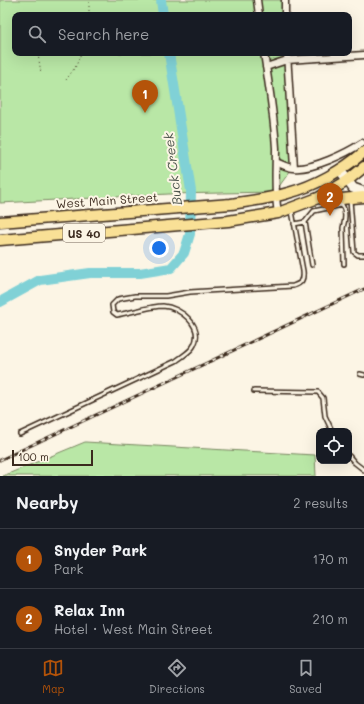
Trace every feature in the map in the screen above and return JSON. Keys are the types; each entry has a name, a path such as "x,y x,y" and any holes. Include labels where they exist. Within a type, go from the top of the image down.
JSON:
{"main road":[{"name":"US 40","path":"340,170 363,148"},
{"name":"US 40","path":"0,240 228,221 278,212 291,209 318,198 347,181 364,167"},
{"name":"West Main Street","path":"0,222 230,204 275,197 290,193 315,183 340,170"},
{"path":"318,198 344,201 364,197"}],"street":[{"path":"257,0 259,12"},
{"path":"285,0 286,12"},
{"path":"352,55 364,55"},
{"path":"264,56 274,122 276,162 275,197 278,212"},
{"path":"266,67 287,56 294,168"},
{"path":"276,162 294,168 315,165 363,148"},
{"path":"340,170 353,188 364,192"}],"lane":[{"path":"20,434 176,361 188,352 195,344 197,339 196,328 183,314 171,308 160,306 117,315 113,312 112,305 118,299 135,296 166,296 190,292 293,286 301,283 304,278 291,209 290,193"},
{"path":"294,224 305,222 314,211 344,201"},
{"path":"344,201 354,252 358,256 364,255"},
{"path":"344,201 344,264"},
{"path":"305,222 312,265"},
{"path":"254,391 318,392 323,398 325,416 331,428"},
{"path":"352,460 364,470"}],"path":[{"path":"89,1 89,12"},
{"path":"38,56 41,73"},
{"path":"66,80 76,66 80,56"}],"green space":[{"path":"0,0 286,0 285,12 12,12 12,56 287,56 293,167 275,192 169,194 0,203"},
{"path":"85,442 315,455 316,476 3,476"}],"waterway":[{"name":"Buck Creek","path":"161,0 163,12"},
{"name":"Buck Creek","path":"0,302 40,280 90,273 140,273 171,268 184,253 190,234 191,191 169,56"}],"railway":[{"path":"0,460 364,289"}],"place":[{"name":"Snyder Park","path":"145,113"},
{"name":"Relax Inn","path":"330,216"}]}
